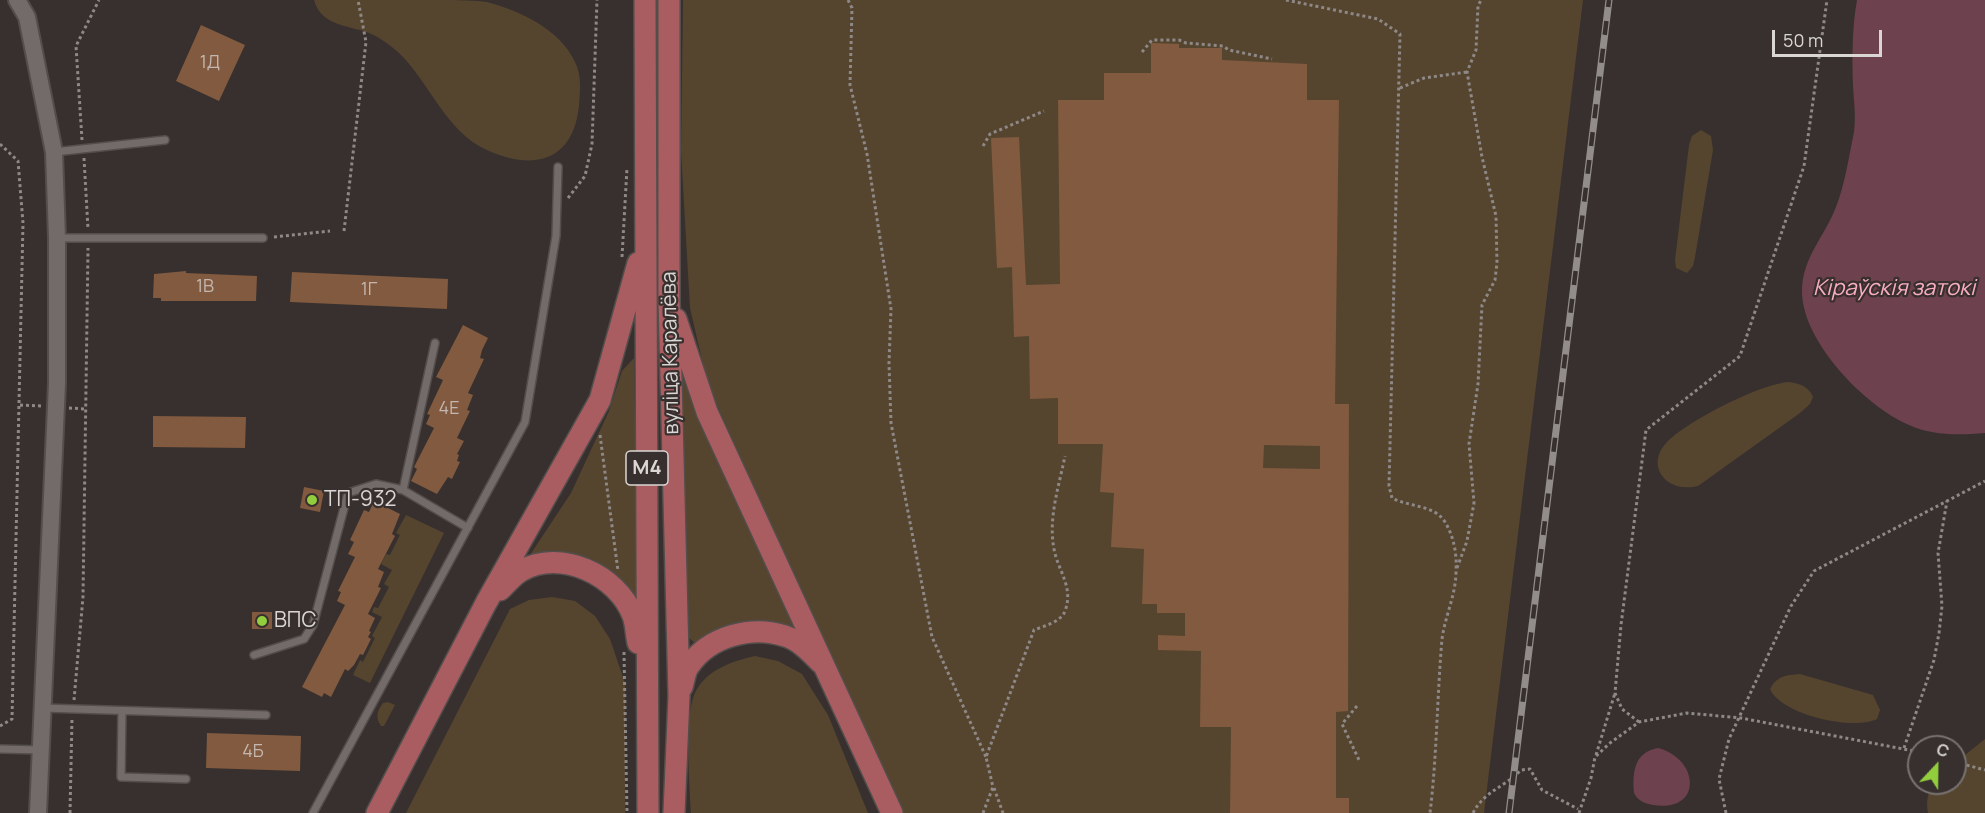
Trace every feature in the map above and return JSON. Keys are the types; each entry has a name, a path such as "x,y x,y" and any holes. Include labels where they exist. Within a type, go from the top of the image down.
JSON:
{"main road":[{"name":"вуліца Каралёва","path":"645,0 648,813"},
{"name":"вуліца Каралёва","path":"669,0 669,299 679,696 674,813"},
{"path":"382,809 486,603 600,400 646,236"},
{"path":"669,299 707,412 829,671 892,813"},
{"path":"486,603 520,571 542,564 561,563 586,569 619,594 633,616 648,700"},
{"path":"679,696 688,667 701,652 727,636 758,632 785,636 806,648 829,671"}],"street":[{"path":"18,0 27,17 54,152 57,238 57,383 38,813"}],"lane":[{"path":"54,152 83,147 165,140"},
{"path":"313,813 525,422 556,237 558,167"},
{"path":"57,238 263,238"},
{"path":"403,490 435,343"},
{"path":"254,655 304,639 313,625 348,493 375,483 403,490 468,528"},
{"path":"43,708 266,715"},
{"path":"122,711 121,777 186,779"},
{"path":"0,749 41,750"}],"path":[{"path":"69,813 73,709 83,597 89,239 76,46 99,0"},
{"path":"344,231 366,42 358,0"},
{"path":"557,214 585,176 592,144 597,0"},
{"path":"848,0 852,8 850,85 867,154 891,309 888,363 891,423 932,637 986,757 993,787 1003,813"},
{"path":"1286,0 1378,20 1400,34 1389,486 1392,498 1405,505 1427,508 1444,519 1453,537 1456,571 1452,605 1443,631 1436,703 1436,759 1430,813"},
{"path":"1456,571 1467,541 1474,503 1469,444 1478,384 1482,305 1495,280 1497,263 1496,216 1482,157 1467,72 1476,50 1478,6 1481,0"},
{"path":"1473,813 1480,799 1512,780 1521,770 1530,769 1542,790 1578,811 1591,778 1595,757 1616,693 1621,625 1646,430 1740,356 1804,166 1827,0"},
{"path":"1142,52 1152,40 1179,40 1186,44 1223,46 1229,50 1272,59"},
{"path":"1400,88 1424,78 1467,72"},
{"path":"983,146 990,134 1044,111"},
{"path":"0,144 18,161 23,223 12,719 0,726"},
{"path":"621,261 627,164"},
{"path":"263,238 330,231"},
{"path":"986,757 1034,630 1060,619 1065,612 1069,591 1054,549 1053,520 1065,456"},
{"path":"1726,813 1720,794 1721,763 1729,738 1741,718 1791,606 1814,571 1985,481"},
{"path":"1904,748 1936,651 1942,606 1938,554 1947,501"},
{"path":"1616,693 1622,708 1639,722"},
{"path":"1357,706 1342,724 1360,762"},
{"path":"1595,757 1639,722 1687,713 1741,718 1907,749"},
{"path":"1967,766 1985,771"},
{"path":"983,813 993,787"}],"shaded area":[{"path":"314,0 487,2 538,23 560,40 575,62 579,73 579,106 569,139 559,150 548,157 535,160 520,160 487,150 473,142 449,119 410,65 396,50 373,35 329,20 318,9"},
{"path":"683,0 1583,0 1484,813 901,813 716,403 705,373 690,308 681,151"},
{"path":"1701,130 1711,136 1713,150 1695,257 1693,266 1687,273 1676,268 1675,260 1689,145 1692,136"},
{"path":"634,358 638,598 611,574 588,560 576,556 562,555 526,561 571,493 609,411 622,371"},
{"path":"680,371 798,635 697,645 685,634"},
{"path":"1788,382 1803,386 1813,397 1810,404 1800,413 1698,486 1676,486 1662,475 1658,467 1661,450 1678,433 1743,396"},
{"path":"406,515 444,533 370,683 353,675 360,660 363,662 375,638 372,636 382,617 372,612 374,607 378,608 389,587 384,584 392,570 381,564 386,554 390,555 400,535 396,533"},
{"path":"552,597 575,601 595,616 610,639 625,683 625,813 406,813 510,609 529,600"},
{"path":"755,656 778,661 802,674 828,715 868,813 691,813 688,749 690,714 697,689 715,671 738,660"},
{"path":"1800,674 1873,695 1880,710 1877,719 1866,722 1836,722 1803,713 1788,706 1770,689 1782,677"},
{"path":"388,702 395,705 384,726 381,726 377,717 378,711 383,703"},
{"path":"1985,739 1985,813 1928,813 1929,795 1967,795 1967,753"}],"water":[{"name":"Кіраўскія затокі","path":"1857,0 1985,0 1985,433 1937,433 1918,429 1892,416 1856,388 1839,370 1824,351 1805,311 1802,291 1806,268 1839,198 1854,132 1853,43"},
{"path":"1658,748 1672,754 1682,763 1688,773 1690,784 1688,793 1681,801 1669,805 1647,803 1639,800 1634,793 1635,770 1640,758 1650,750"}],"building":[{"path":"201,25 245,45 219,101 176,81"},
{"path":"1151,43 1179,44 1179,48 1222,48 1222,60 1307,64 1307,100 1339,100 1335,404 1349,404 1348,711 1336,712 1336,798 1349,798 1349,813 1230,813 1231,727 1200,727 1201,651 1158,650 1158,635 1185,636 1185,613 1157,613 1157,604 1142,604 1144,549 1111,547 1114,493 1100,492 1103,444 1058,444 1058,398 1030,399 1029,336 1014,337 1012,267 997,268 991,138 1019,137 1026,285 1060,284 1058,100 1104,100 1104,73 1151,73","holes":["1264,445 1320,446 1320,469 1263,468"]},
{"path":"186,271 186,273 257,276 256,301 161,301 161,298 153,298 154,274"},
{"path":"292,272 448,279 447,309 290,302"},
{"path":"463,325 488,338 480,358 484,359 468,393 473,395 467,410 470,411 457,438 464,441 457,454 459,455 457,461 460,462 452,479 448,477 437,494 411,481 417,469 414,467 434,428 426,424 430,415 427,414 443,380 436,377"},
{"path":"153,416 246,417 245,448 153,447"},
{"name":"ТП-932","path":"304,487 324,491 320,512 300,508"},
{"path":"374,501 400,514 392,534 395,536 378,569 384,572 378,587 381,588 368,614 375,618 369,631 371,632 368,637 371,639 363,655 360,654 348,671 345,669 331,697 324,693 322,697 302,687 345,605 337,601 341,592 338,591 355,557 348,554 354,542 350,540 364,510 369,512"},
{"name":"ВПС","path":"252,612 272,612 272,629 252,629"},
{"path":"207,733 301,736 300,771 206,768"}],"railway":[{"path":"1509,813 1609,0"}],"place":[{"name":"ТП-932","path":"312,500"},
{"name":"ВПС","path":"262,621"}]}
